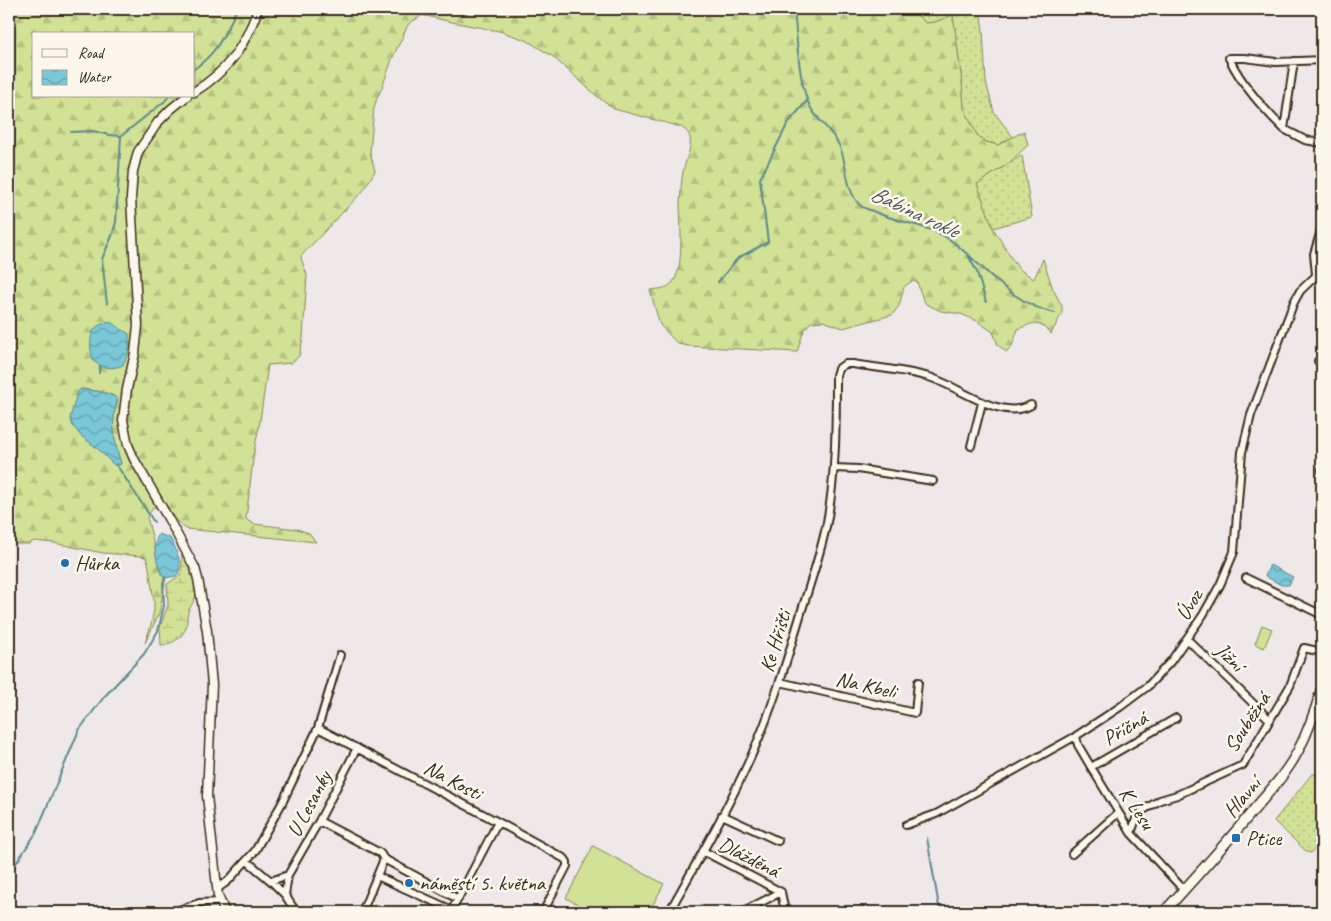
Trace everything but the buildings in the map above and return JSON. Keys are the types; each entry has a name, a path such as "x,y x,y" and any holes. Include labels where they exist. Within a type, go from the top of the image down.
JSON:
{"main road":[{"name":"Hlavní","path":"1164,912 1216,855 1272,788 1294,757 1311,720 1322,688"}],"street":[{"path":"195,91 223,70 243,44 258,9"},
{"path":"1322,60 1276,62 1229,58 1235,71 1270,115 1284,129 1305,140 1322,143"},
{"path":"1284,129 1294,61"},
{"path":"185,98 158,122 138,152 133,171 130,198 138,325 123,420 128,445 134,459 195,568 198,579 207,631 212,685 207,796 218,896 225,912"},
{"path":"1319,272 1314,254 1322,227"},
{"name":"Úvoz","path":"906,826 936,814 1076,736 1148,686 1171,661 1203,616 1234,552 1242,452 1251,415 1294,302 1300,291 1319,272"},
{"name":"Ke Hřišti","path":"669,912 753,754 780,682 827,522 834,468 836,375 838,369 845,364 862,365 930,378 960,390 982,403 1009,410 1018,410 1031,405"},
{"path":"972,446 982,403"},
{"path":"834,468 858,469 933,481"},
{"path":"1246,578 1322,616"},
{"name":"Jižní","path":"1187,639 1270,720"},
{"name":"Souběžná","path":"1131,833 1136,819 1142,810 1160,800 1177,795 1242,765 1290,686 1304,648 1322,652"},
{"path":"217,889 255,851 282,803 318,728 340,656"},
{"name":"Na Kbeli","path":"780,682 914,713 918,682"},
{"name":"Příčná","path":"1091,767 1176,718"},
{"name":"Na Kosti","path":"318,728 565,859 567,866 543,912"},
{"name":"K Lesu","path":"1076,736 1078,745 1131,833 1184,890"},
{"name":"U Lesanky","path":"285,895 288,875 357,748"},
{"path":"1072,854 1118,813"},
{"path":"722,815 778,841"},
{"path":"319,821 380,853 384,859 458,899"},
{"path":"377,876 452,911 498,822"},
{"name":"Dlážděná","path":"703,851 781,892"},
{"path":"362,912 384,859"},
{"path":"246,860 285,895 296,912"},
{"path":"271,881 288,875"},
{"path":"742,912 781,892 785,912"},
{"path":"173,912 199,903 220,902"}],"green space":[{"path":"9,9 255,9 231,55 214,73 195,87 195,32 32,32 32,98 179,98 168,107 130,171 127,198 135,324 120,420 125,446 131,461 156,504 147,517 161,573 166,578 159,614 145,643 151,625 154,601 148,562 145,557 103,553 54,543 34,541 29,544 16,544 9,521","holes":["110,322 91,349 96,328","81,389 106,393 118,399 114,416 114,431 121,464 114,465 80,435"]},
{"path":"262,9 915,9 918,16 926,23 935,22 953,15 964,108 977,135 986,142 998,145 1024,131 1028,145 1009,163 977,184 993,228 1019,269 1034,279 1043,259 1053,289 1062,306 1062,313 1051,334 1036,323 1018,329 1012,346 1006,352 998,345 993,332 977,321 961,314 941,311 926,304 917,282 912,281 904,287 899,306 892,315 843,328 823,321 811,322 804,330 797,352 678,344 660,325 650,290 670,285 676,277 679,268 681,184 689,151 688,133 681,127 614,109 552,56 526,40 499,31 422,15 408,25 377,98 374,108 370,152 375,171 363,191 302,255 301,258 307,275 303,338 299,356 291,363 268,365 254,452 246,519 254,524 297,529 309,533 316,542 186,529 171,516 137,458 131,444 127,420 130,390 142,325 134,198 136,172 142,154 160,125 188,99 195,98 195,95 211,86 225,73 246,46"},
{"path":"915,9 980,9 986,82 994,112 1013,137 998,145 986,142 977,135 964,108 953,16 926,23 918,16"},
{"path":"1022,155 1032,217 993,228 977,184"},
{"path":"182,554 194,576 197,594 188,612 187,626 182,635 169,644 161,645 160,627 168,605 167,584 181,575"},
{"path":"1262,625 1272,629 1264,648 1255,644"},
{"path":"1312,774 1322,775 1322,831 1316,840 1318,845 1311,853 1307,852 1274,821"},
{"path":"593,846 664,884 649,912 593,912 566,898"}],"water":[{"path":"110,322 129,334 129,351 123,365 111,368 104,367 93,361 91,352 92,333 99,325"},
{"path":"81,389 105,393 118,399 114,416 114,431 121,464 114,465 80,435 73,426 70,419 77,392"},
{"path":"159,534 170,538 175,547 180,567 177,576 165,578 162,574 155,550"},
{"path":"1270,565 1293,577 1289,585 1281,585 1265,576"}],"waterway":[{"path":"195,68 215,49 237,9"},
{"name":"Bábina rokle","path":"794,9 797,47 807,100 812,110 833,135 840,147 850,188 856,201 866,209 935,231 944,236 965,252 1000,284 1026,302 1055,313"},
{"path":"107,304 102,259 116,222 121,136 167,98"},
{"path":"718,282 738,258 768,242 760,179 788,123 807,101"},
{"path":"71,132 93,131 121,136"},
{"path":"969,257 977,272 986,302"},
{"path":"99,373 100,366"},
{"path":"116,464 154,522"},
{"path":"9,874 36,833 79,730 104,697 144,654 158,631 164,606 163,583 165,577"},
{"path":"927,838 940,912"}],"place":[{"name":"Hůrka","path":"65,563"},
{"name":"Ptice","path":"1236,838"},
{"name":"náměstí 5. května","path":"409,883"}]}
